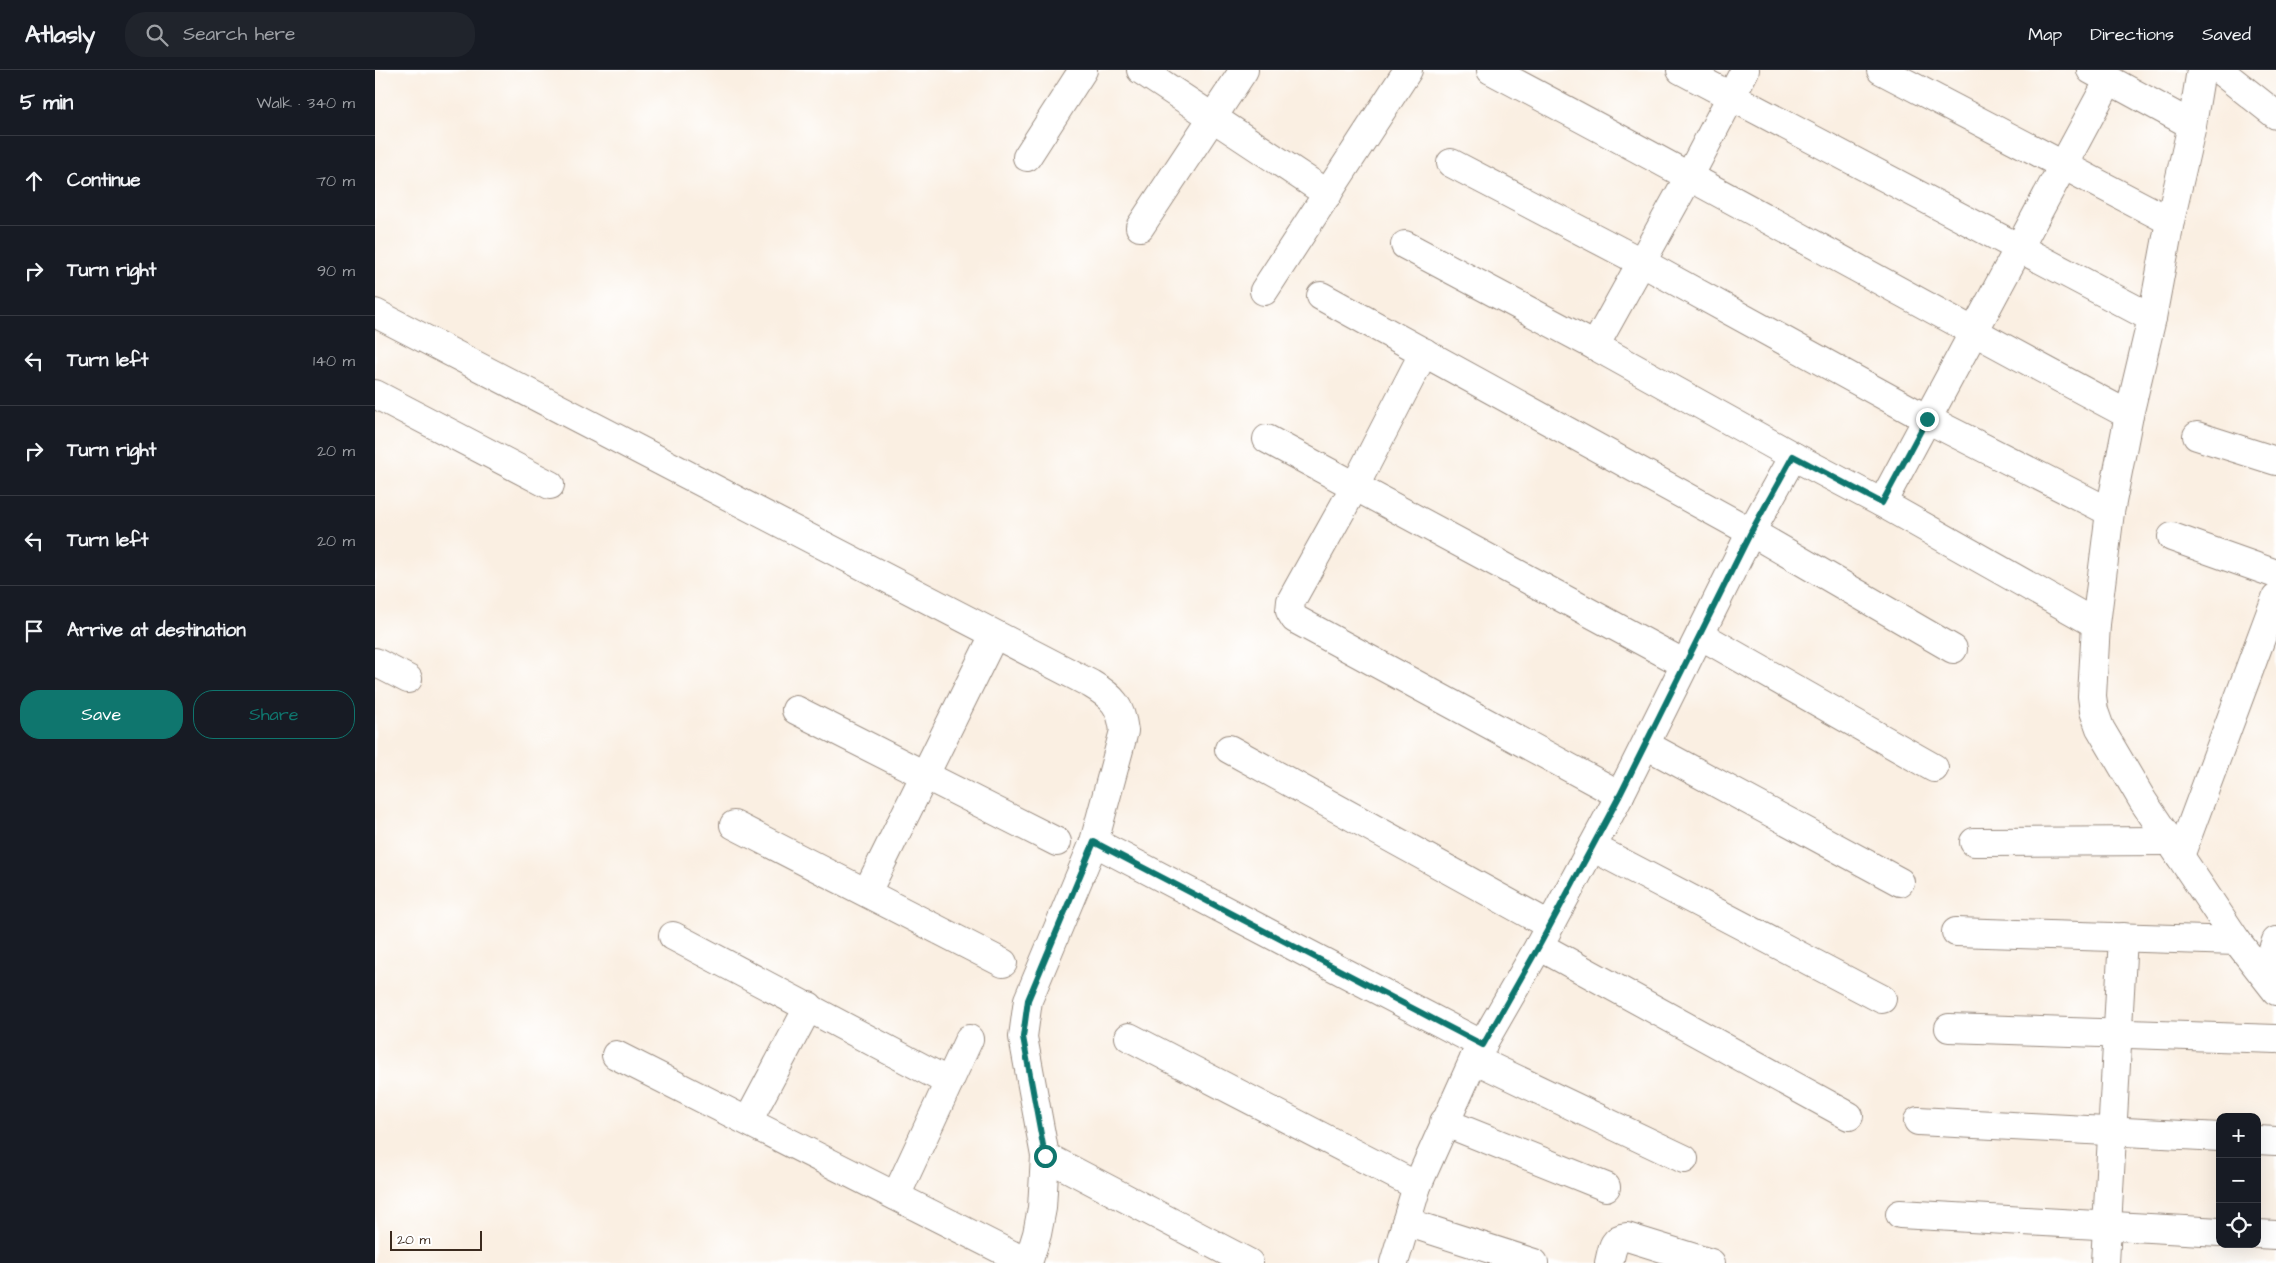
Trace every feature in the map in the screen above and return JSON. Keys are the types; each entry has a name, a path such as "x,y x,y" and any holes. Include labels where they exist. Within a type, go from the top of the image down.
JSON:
{"street":[{"path":"1027,157 1083,70"},
{"path":"1141,70 1328,194"},
{"path":"1140,227 1244,70"},
{"path":"1264,291 1408,70"},
{"path":"1491,70 1690,175 1973,332 2129,415"},
{"path":"1681,70 2152,318"},
{"path":"1595,346 1690,175 1745,70"},
{"path":"1881,70 2170,221"},
{"path":"2270,983 2237,941 2143,801 2100,728 2094,711 2092,696 2095,624 2110,512 2129,415 2152,318 2170,221 2192,125 2215,72 2276,115"},
{"path":"1882,503 2063,165 2100,75 2192,125"},
{"path":"1451,163 1641,262 1927,419 2110,512"},
{"path":"1405,245 1595,346 1882,503 2095,624"},
{"path":"1321,296 1751,532 1953,649"},
{"path":"375,314 1103,691 1114,700 1123,715 1124,731 1094,842 1028,1000 1025,1016 1023,1037 1045,1156 1042,1208 1037,1234 1028,1263 616,1055"},
{"path":"1424,352 1355,486 1291,601 1290,610 1295,619 1620,795"},
{"path":"375,394 550,485"},
{"path":"2197,436 2276,461"},
{"path":"1267,439 1685,664"},
{"path":"1394,1263 1417,1186 1444,1122 1478,1052 1620,795 1751,532 1793,456"},
{"path":"2172,537 2276,574"},
{"path":"2175,849 2276,598"},
{"path":"867,892 994,635"},
{"path":"1700,635 1934,768"},
{"path":"375,662 408,679"},
{"path":"797,710 1057,842"},
{"path":"1646,744 1900,882"},
{"path":"1229,749 1849,1116"},
{"path":"734,825 1003,963"},
{"path":"1094,842 1478,1052 1684,1159"},
{"path":"1974,842 2175,849"},
{"path":"1592,847 1882,999"},
{"path":"1956,932 2237,941"},
{"path":"673,936 809,1006 949,1082"},
{"path":"2105,1263 2123,937"},
{"path":"2270,983 2276,941"},
{"path":"748,1121 809,1006"},
{"path":"1949,1028 2276,1040"},
{"path":"1129,1037 1417,1186"},
{"path":"896,1196 969,1039"},
{"path":"1918,1121 2216,1138"},
{"path":"1444,1122 1606,1187"},
{"path":"2261,1140 2276,1140"},
{"path":"1045,1156 1249,1263"},
{"path":"1900,1214 2216,1232"},
{"path":"1406,1222 1534,1263"},
{"path":"2261,1234 2276,1235"},
{"path":"1609,1263 1615,1242 1619,1238 1627,1237 1711,1263"}],"route":[{"path":"1045,1156 1023,1037 1025,1016 1028,1000 1094,842 1483,1045 1539,946 1620,795 1751,532 1793,456 1882,503 1927,419"}]}
